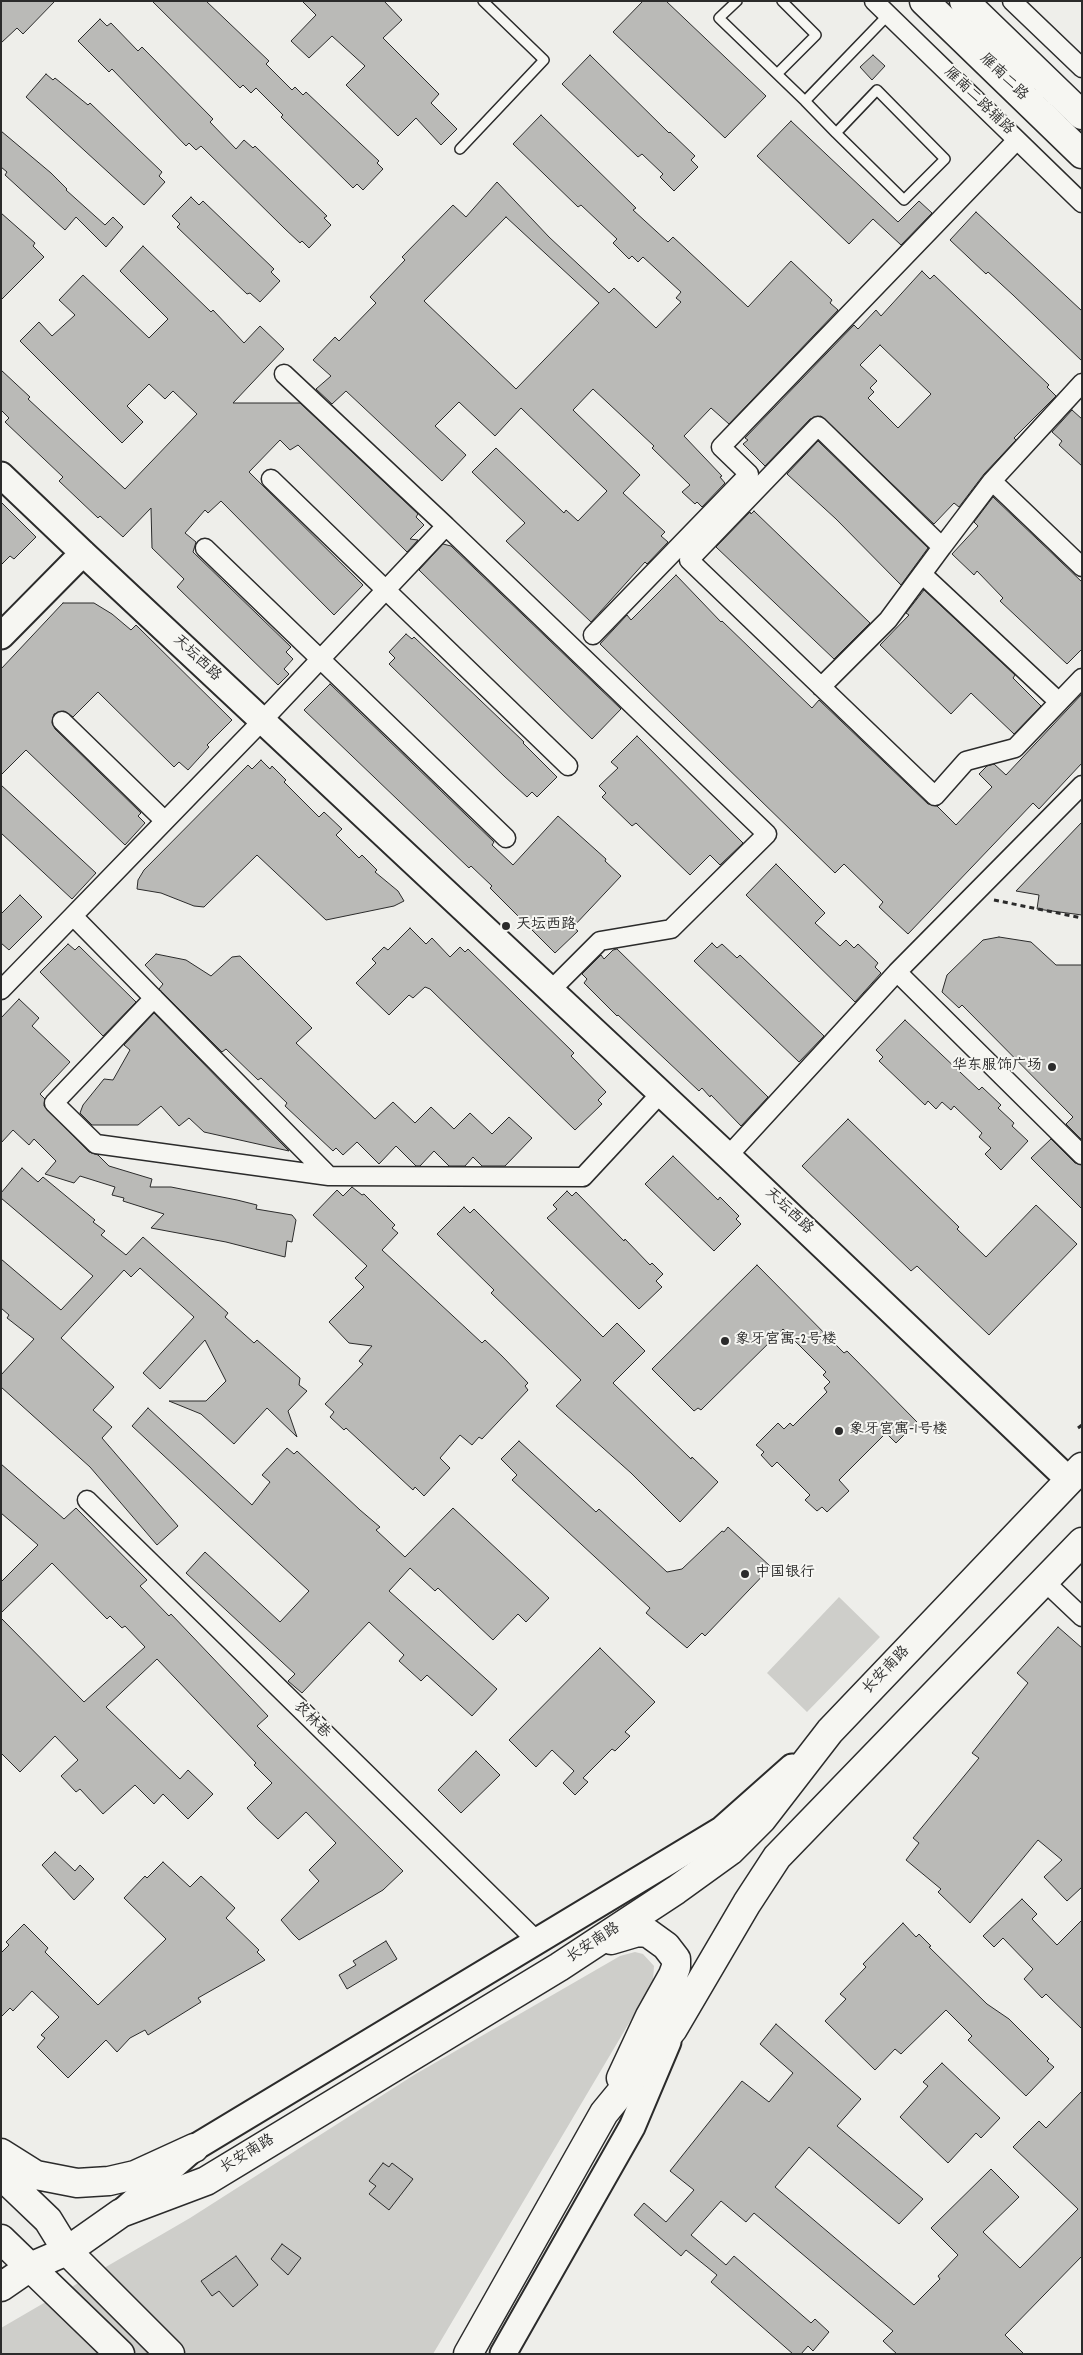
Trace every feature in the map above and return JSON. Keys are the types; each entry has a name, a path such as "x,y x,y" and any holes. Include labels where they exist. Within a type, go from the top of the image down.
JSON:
{"main road":[{"name":"雁南二路","path":"924,1 1082,154"},
{"name":"雁南二路","path":"964,1 1082,115"},
{"name":"长安南路","path":"2,2286 30,2267 66,2251 120,2213 206,2181 588,1948 676,1890 741,1842 762,1819 784,1788 830,1731 1075,1473"},
{"path":"604,2113 674,2028 747,1903 777,1857 1082,1542"},
{"path":"468,2354 604,2113 650,2016 673,1975 676,1960 666,1946 648,1933 629,1934 588,1948"},
{"path":"1,2153 36,2175 77,2183 109,2181 135,2175 194,2148"},
{"path":"1,2175 48,2220 66,2251 170,2354"},
{"path":"1,2239 120,2354"}],"street":[{"name":"雁南二路辅路","path":"874,1 1082,203"},
{"path":"1012,1 1082,68"},
{"path":"593,634 749,474 721,447 1017,140"},
{"path":"284,374 446,526 767,834 671,929 600,941 551,990"},
{"path":"821,686 888,620 992,481 1082,384"},
{"path":"942,547 818,426 689,560 935,796 966,761 1015,748 1082,678"},
{"name":"天坛西路","path":"1,475 728,1156 1075,1473"},
{"path":"271,479 568,766"},
{"path":"992,481 1082,567"},
{"path":"1,990 262,721 446,526"},
{"path":"205,548 506,838"},
{"path":"1,636 83,553"},
{"path":"922,574 1059,702"},
{"path":"62,721 165,821"},
{"path":"728,1156 896,972 974,896 1082,785"},
{"path":"73,916 329,1176"},
{"path":"896,972 1082,1155"},
{"path":"154,998 54,1103 96,1144 329,1176 583,1177 661,1093"},
{"name":"农林巷","path":"87,1500 537,1941"},
{"path":"1044,1582 1082,1617"},
{"path":"120,2213 194,2148 721,1830 740,1815 830,1731"},
{"path":"503,2354 632,2127 674,2028"}],"lane":[{"path":"460,149 544,60 482,1"},
{"path":"737,1 719,18 904,200 945,159 877,90 836,132"},
{"path":"777,74 816,35 782,1"},
{"path":"805,101 888,15"}],"path":[{"path":"974,896 1082,918"},
{"path":"1078,1428 1082,1425"}],"shaded area":[{"path":"839,1597 880,1637 807,1712 767,1673"},
{"path":"635,1952 643,1954 654,1966 653,1980 648,1991 433,2354 1,2354 1,2328 190,2218 414,2075 620,1956"}],"building":[{"path":"1,1 55,1 23,34 17,28 1,43"},
{"path":"152,1 206,1 269,61 266,64 292,90 295,87 303,95 306,92 379,161 377,163 383,169 363,190 357,184 353,188 281,117 283,115 256,88 251,93 243,85 240,88"},
{"path":"302,1 384,1 402,20 383,38 439,94 431,103 457,129 441,145 416,118 398,136 346,85 365,66 332,36 309,58 291,41 316,15"},
{"path":"643,1 666,1 766,96 725,138 613,32"},
{"path":"100,19 107,26 111,23 138,51 142,47 213,119 210,122 236,149 244,140 253,148 255,146 327,216 324,218 331,225 309,248 302,241 300,243 285,229 201,146 196,150 189,143 186,146 112,69 109,72 78,41"},
{"path":"590,55 695,156 691,160 698,167 674,191 660,177 663,174 642,154 638,157 562,84"},
{"path":"873,55 885,66 872,80 860,67"},
{"path":"46,74 53,80 55,78 88,105 90,103 162,172 159,176 165,182 144,205 26,97"},
{"path":"541,115 636,208 633,210 668,242 673,237 748,307 791,261 832,300 830,303 838,310 729,424 711,408 684,436 722,476 720,477 725,483 702,507 697,502 695,504 682,492 690,485 652,448 654,446 593,389 573,410 640,475 623,493 665,532 661,536 668,542 647,564 645,562 591,622 506,541 525,523 472,472 496,448 564,513 566,510 578,521 607,491 521,408 495,436 459,402 435,426 466,455 442,481 346,391 332,404 316,389 331,376 313,360 335,337 339,341 376,303 370,297 405,260 402,257 453,205 466,217 497,182 549,237 609,293 614,288 656,328 681,302 676,298 681,292 643,257 638,262 632,256 629,259 613,243 617,239 581,205 578,207 513,144","holes":["506,217 599,303 516,389 424,301"]},
{"path":"791,121 898,222 919,201 932,213 901,245 873,219 849,244 757,156"},
{"path":"1,131 51,173 66,190 105,225 113,217 123,227 106,247 76,217 65,230 5,175 7,172 1,167"},
{"path":"191,197 199,205 203,201 274,269 271,272 280,281 260,302 250,293 247,294 177,227 180,224 172,216"},
{"path":"976,212 1082,311 1082,361 988,272 986,274 950,240"},
{"path":"1,213 35,243 33,246 44,257 1,300"},
{"path":"143,246 211,312 213,310 244,343 260,326 284,349 233,403 300,403 418,514 416,517 424,525 410,539 418,540 407,552 298,445 290,450 280,440 249,472 363,585 334,615 221,501 208,513 205,510 185,533 196,542 193,552 291,647 286,652 293,659 284,669 289,674 278,685 177,587 184,579 152,548 151,508 123,537 100,516 98,518 59,481 63,477 5,422 9,418 1,410 1,370 30,397 28,399 125,489 197,414 173,391 165,399 149,384 127,406 143,422 122,443 20,341 39,322 52,336 75,315 59,300 83,275 149,338 168,319 120,271"},
{"path":"922,271 930,279 934,275 1049,385 1047,387 1056,396 1014,438 1016,440 984,474 959,507 954,503 934,524 821,416 810,419 765,466 743,444 748,440 745,438 854,325 858,329 876,310 881,316","holes":["880,345 931,394 898,428 868,398 874,392 870,388 877,381 860,365"]},
{"path":"1072,410 1082,419 1082,466 1059,445 1062,441 1052,432"},
{"path":"818,441 928,548 901,585 836,519 787,474"},
{"path":"993,497 1082,582 1082,649 1067,664 1000,601 1003,598 977,571 974,575 952,554 978,526 974,522"},
{"path":"1,502 36,537 14,559 10,556 1,565"},
{"path":"754,511 870,623 834,659 716,547 750,512 751,514"},
{"path":"443,544 451,546 621,709 592,739 419,570"},
{"path":"676,575 721,622 812,708 819,700 928,804 937,806 956,825 992,787 979,774 987,766 994,764 1006,775 1082,694 1082,763 1039,809 1033,803 908,934 879,907 883,902 844,864 835,873 600,644 627,615 631,620"},
{"path":"924,590 1015,675 1013,678 1041,706 1014,734 971,693 951,714 880,645 909,615 906,613"},
{"path":"63,603 94,603 112,614 131,630 136,625 232,720 207,745 209,747 188,770 179,762 174,767 98,692 73,717 64,711 54,714 52,723 55,729 141,813 138,816 145,823 125,845 26,750 1,775 1,669"},
{"path":"406,634 412,639 414,637 524,742 557,777 537,797 532,792 527,797 389,664 395,658 389,652"},
{"path":"330,684 494,842 492,845 513,865 558,816 606,859 605,861 621,876 573,927 578,931 555,953 490,888 492,886 471,866 469,868 304,710"},
{"path":"637,736 743,843 720,865 710,855 690,875 636,823 632,826 602,797 606,793 599,786 618,768 611,762"},
{"path":"261,760 270,769 272,766 286,780 284,782 319,817 324,812 342,829 336,835 359,858 362,855 377,870 375,872 398,891 404,901 394,906 326,920 257,855 204,907 194,906 161,893 137,889 138,880 144,870 248,765 252,769"},
{"path":"1,785 96,873 72,899 1,833"},
{"path":"1082,822 1082,915 1037,909 1039,895 1016,891"},
{"path":"776,864 825,913 815,923 840,946 846,940 854,948 858,944 878,963 875,967 881,973 855,1002 746,895"},
{"path":"20,895 42,917 9,950 1,943 1,914"},
{"path":"410,928 426,944 432,938 450,957 460,947 465,952 468,949 574,1053 571,1056 606,1092 598,1100 602,1104 575,1130 430,989 425,987 413,998 409,995 389,1015 356,983 376,963 372,959 384,947 388,950"},
{"name":"华东服饰广场","path":"999,937 1031,942 1056,965 1082,965 1082,1140 1066,1124 1073,1117 962,1005 959,1008 942,992 947,975 983,940"},
{"path":"712,943 717,948 722,944 737,958 740,955 824,1036 799,1062 694,961"},
{"path":"68,944 75,950 79,946 136,1002 103,1036 40,972"},
{"path":"617,949 768,1097 741,1126 711,1095 710,1097 702,1088 699,1091 584,983 587,979 582,974 601,955 604,959 613,950"},
{"path":"156,954 186,960 211,976 232,957 240,956 312,1028 296,1043 375,1119 393,1102 415,1123 431,1107 454,1129 470,1113 492,1134 509,1117 532,1138 505,1166 482,1166 473,1157 465,1166 449,1166 434,1151 420,1166 416,1166 396,1146 379,1164 357,1142 343,1155 336,1148 333,1151 285,1106 287,1103 261,1078 258,1080 226,1049 222,1052 159,989 163,984 145,965"},
{"path":"19,999 39,1018 32,1026 70,1062 40,1094 45,1099 44,1106 89,1152 98,1155 109,1166 152,1179 150,1187 171,1187 237,1200 257,1205 256,1209 292,1215 296,1220 292,1242 287,1241 285,1257 226,1242 151,1228 164,1214 123,1201 124,1198 112,1195 115,1187 80,1176 74,1183 45,1174 56,1161 34,1139 29,1145 13,1130 1,1143 1,1018"},
{"path":"154,1013 289,1151 204,1132 189,1118 179,1126 161,1106 138,1125 92,1125 80,1113 83,1105 104,1079 113,1080 130,1050 124,1045"},
{"path":"905,1020 979,1090 982,1087 1001,1105 998,1108 1014,1123 1012,1126 1028,1141 1001,1170 985,1154 991,1148 979,1137 982,1133 954,1106 951,1110 942,1102 936,1109 928,1101 925,1105 879,1061 883,1057 876,1050"},
{"path":"848,1119 959,1227 957,1229 986,1257 1036,1205 1077,1244 989,1335 917,1266 911,1271 802,1166"},
{"path":"1051,1139 1075,1163 1082,1165 1082,1209 1031,1158"},
{"path":"673,1156 718,1200 720,1197 739,1216 736,1219 741,1224 714,1251 645,1184"},
{"path":"22,1168 38,1182 43,1177 95,1220 93,1222 105,1231 101,1235 126,1255 143,1237 228,1313 225,1317 254,1343 257,1340 300,1378 299,1385 307,1391 288,1411 297,1437 267,1408 234,1444 201,1414 169,1401 206,1401 226,1381 205,1340 160,1389 143,1373 194,1317 140,1268 131,1277 124,1270 61,1338 114,1387 93,1410 112,1427 102,1438 178,1526 157,1545 90,1467 1,1387 1,1375 34,1339 7,1318 9,1315 1,1308 1,1259 61,1310 93,1276 1,1198 1,1193"},
{"path":"352,1187 362,1195 364,1194 395,1225 392,1228 398,1233 382,1250 482,1343 485,1340 528,1383 525,1386 528,1390 482,1439 479,1437 472,1445 460,1435 440,1458 450,1468 424,1496 415,1487 413,1490 346,1428 344,1430 330,1417 334,1412 325,1404 363,1364 359,1361 372,1346 349,1343 329,1322 364,1287 355,1278 367,1266 313,1215 337,1190 343,1196"},
{"path":"567,1191 572,1196 576,1192 624,1241 625,1239 650,1265 652,1263 663,1274 656,1281 662,1287 639,1309 547,1218 557,1209 553,1205"},
{"path":"464,1207 470,1213 474,1209 603,1337 617,1323 645,1351 613,1383 691,1459 692,1457 718,1482 680,1522 631,1473 556,1406 581,1380 491,1293 494,1290 437,1234"},
{"path":"757,1265 844,1353 847,1351 917,1422 896,1443 886,1433 839,1480 849,1491 827,1512 822,1507 817,1511 805,1500 810,1495 777,1462 772,1467 761,1455 764,1452 756,1445 778,1423 784,1429 790,1423 793,1426 827,1392 824,1388 830,1382 823,1375 826,1372 783,1329 701,1410 698,1408 694,1411 652,1369"},
{"path":"148,1408 252,1505 270,1482 262,1475 287,1448 294,1454 297,1451 380,1527 376,1530 405,1557 453,1508 549,1598 526,1622 518,1614 493,1640 438,1588 435,1591 410,1568 389,1591 497,1689 472,1716 427,1675 421,1681 399,1661 404,1655 369,1622 302,1693 288,1681 295,1674 186,1573 205,1552 280,1622 309,1591 132,1426"},
{"path":"519,1441 596,1512 599,1509 667,1572 682,1569 728,1527 771,1567 705,1636 702,1633 687,1648 646,1613 650,1608 512,1480 517,1475 501,1459"},
{"path":"1,1464 64,1519 76,1508 147,1580 140,1586 169,1616 171,1614 268,1716 257,1726 403,1871 383,1890 299,1940 293,1934 281,1920 319,1881 309,1870 336,1843 306,1812 278,1839 257,1819 247,1808 272,1783 254,1765 256,1763 157,1659 106,1707 180,1779 188,1770 213,1794 188,1819 163,1794 154,1804 135,1785 103,1814 80,1789 76,1792 61,1776 78,1760 55,1736 20,1772 1,1753 1,1618 84,1702 145,1647 125,1626 122,1628 110,1616 107,1619 52,1563 1,1613 1,1582 38,1545 1,1513"},
{"path":"1058,1627 1082,1648 1082,1887 1067,1901 1044,1877 1062,1860 1038,1840 970,1923 938,1892 941,1889 906,1860 919,1843 913,1838 979,1758 972,1753 1028,1683 1017,1673"},
{"path":"600,1648 655,1702 625,1732 630,1736 615,1751 612,1749 583,1778 588,1782 575,1795 563,1783 574,1771 552,1750 536,1767 509,1740"},
{"path":"476,1751 500,1775 461,1813 438,1790"},
{"path":"55,1852 75,1871 80,1865 94,1879 74,1900 42,1865"},
{"path":"163,1862 190,1887 201,1876 235,1908 226,1918 259,1950 257,1952 265,1960 198,1998 201,2002 148,2035 145,2030 130,2038 117,2052 106,2040 68,2078 37,2047 45,2038 41,2035 59,2017 32,1991 13,2011 10,2008 1,2017 1,1953 9,1945 6,1942 24,1924 48,1948 45,1952 98,2005 166,1939 124,1898 145,1876 147,1878"},
{"path":"1022,1899 1037,1914 1032,1919 1057,1945 1082,1920 1082,2029 1046,1994 1042,1998 1024,1979 1033,1969 1003,1938 994,1947 983,1936"},
{"path":"903,1923 916,1937 919,1934 931,1946 929,1947 987,2004 1009,2019 1049,2059 1047,2061 1054,2067 1026,2096 968,2040 972,2036 946,2010 901,2054 895,2049 875,2070 825,2021 846,1999 840,1994 866,1967 863,1964"},
{"path":"386,1941 397,1959 347,1989 339,1975 356,1965 353,1961"},
{"path":"776,2024 861,2099 837,2126 923,2199 899,2224 809,2147 775,2187 914,2305 940,2279 938,2276 958,2255 931,2228 991,2169 1019,2197 983,2232 1020,2268 1078,2209 1013,2147 1039,2121 1046,2128 1082,2091 1082,2256 1005,2335 1024,2354 897,2354 883,2341 893,2331 754,2213 746,2222 721,2201 691,2235 726,2265 734,2256 811,2323 815,2319 829,2332 813,2351 808,2346 801,2354 793,2354 711,2282 717,2275 686,2250 681,2256 634,2215 644,2203 666,2222 694,2190 670,2171 742,2081 769,2102 793,2073 760,2044"},
{"path":"942,2063 1000,2118 981,2138 976,2133 948,2163 900,2117 928,2086 923,2082"},
{"path":"383,2163 389,2167 392,2163 413,2179 389,2210 369,2194 376,2186 369,2181"},
{"path":"282,2244 301,2258 288,2275 271,2259"},
{"path":"236,2256 258,2285 233,2307 219,2291 212,2296 201,2281"}],"place":[{"name":"天坛西路","path":"506,926"},
{"name":"华东服饰广场","path":"1052,1067"},
{"name":"象牙宫寓-2号楼","path":"725,1341"},
{"name":"象牙宫寓-1号楼","path":"839,1431"},
{"name":"中国银行","path":"745,1574"}]}
